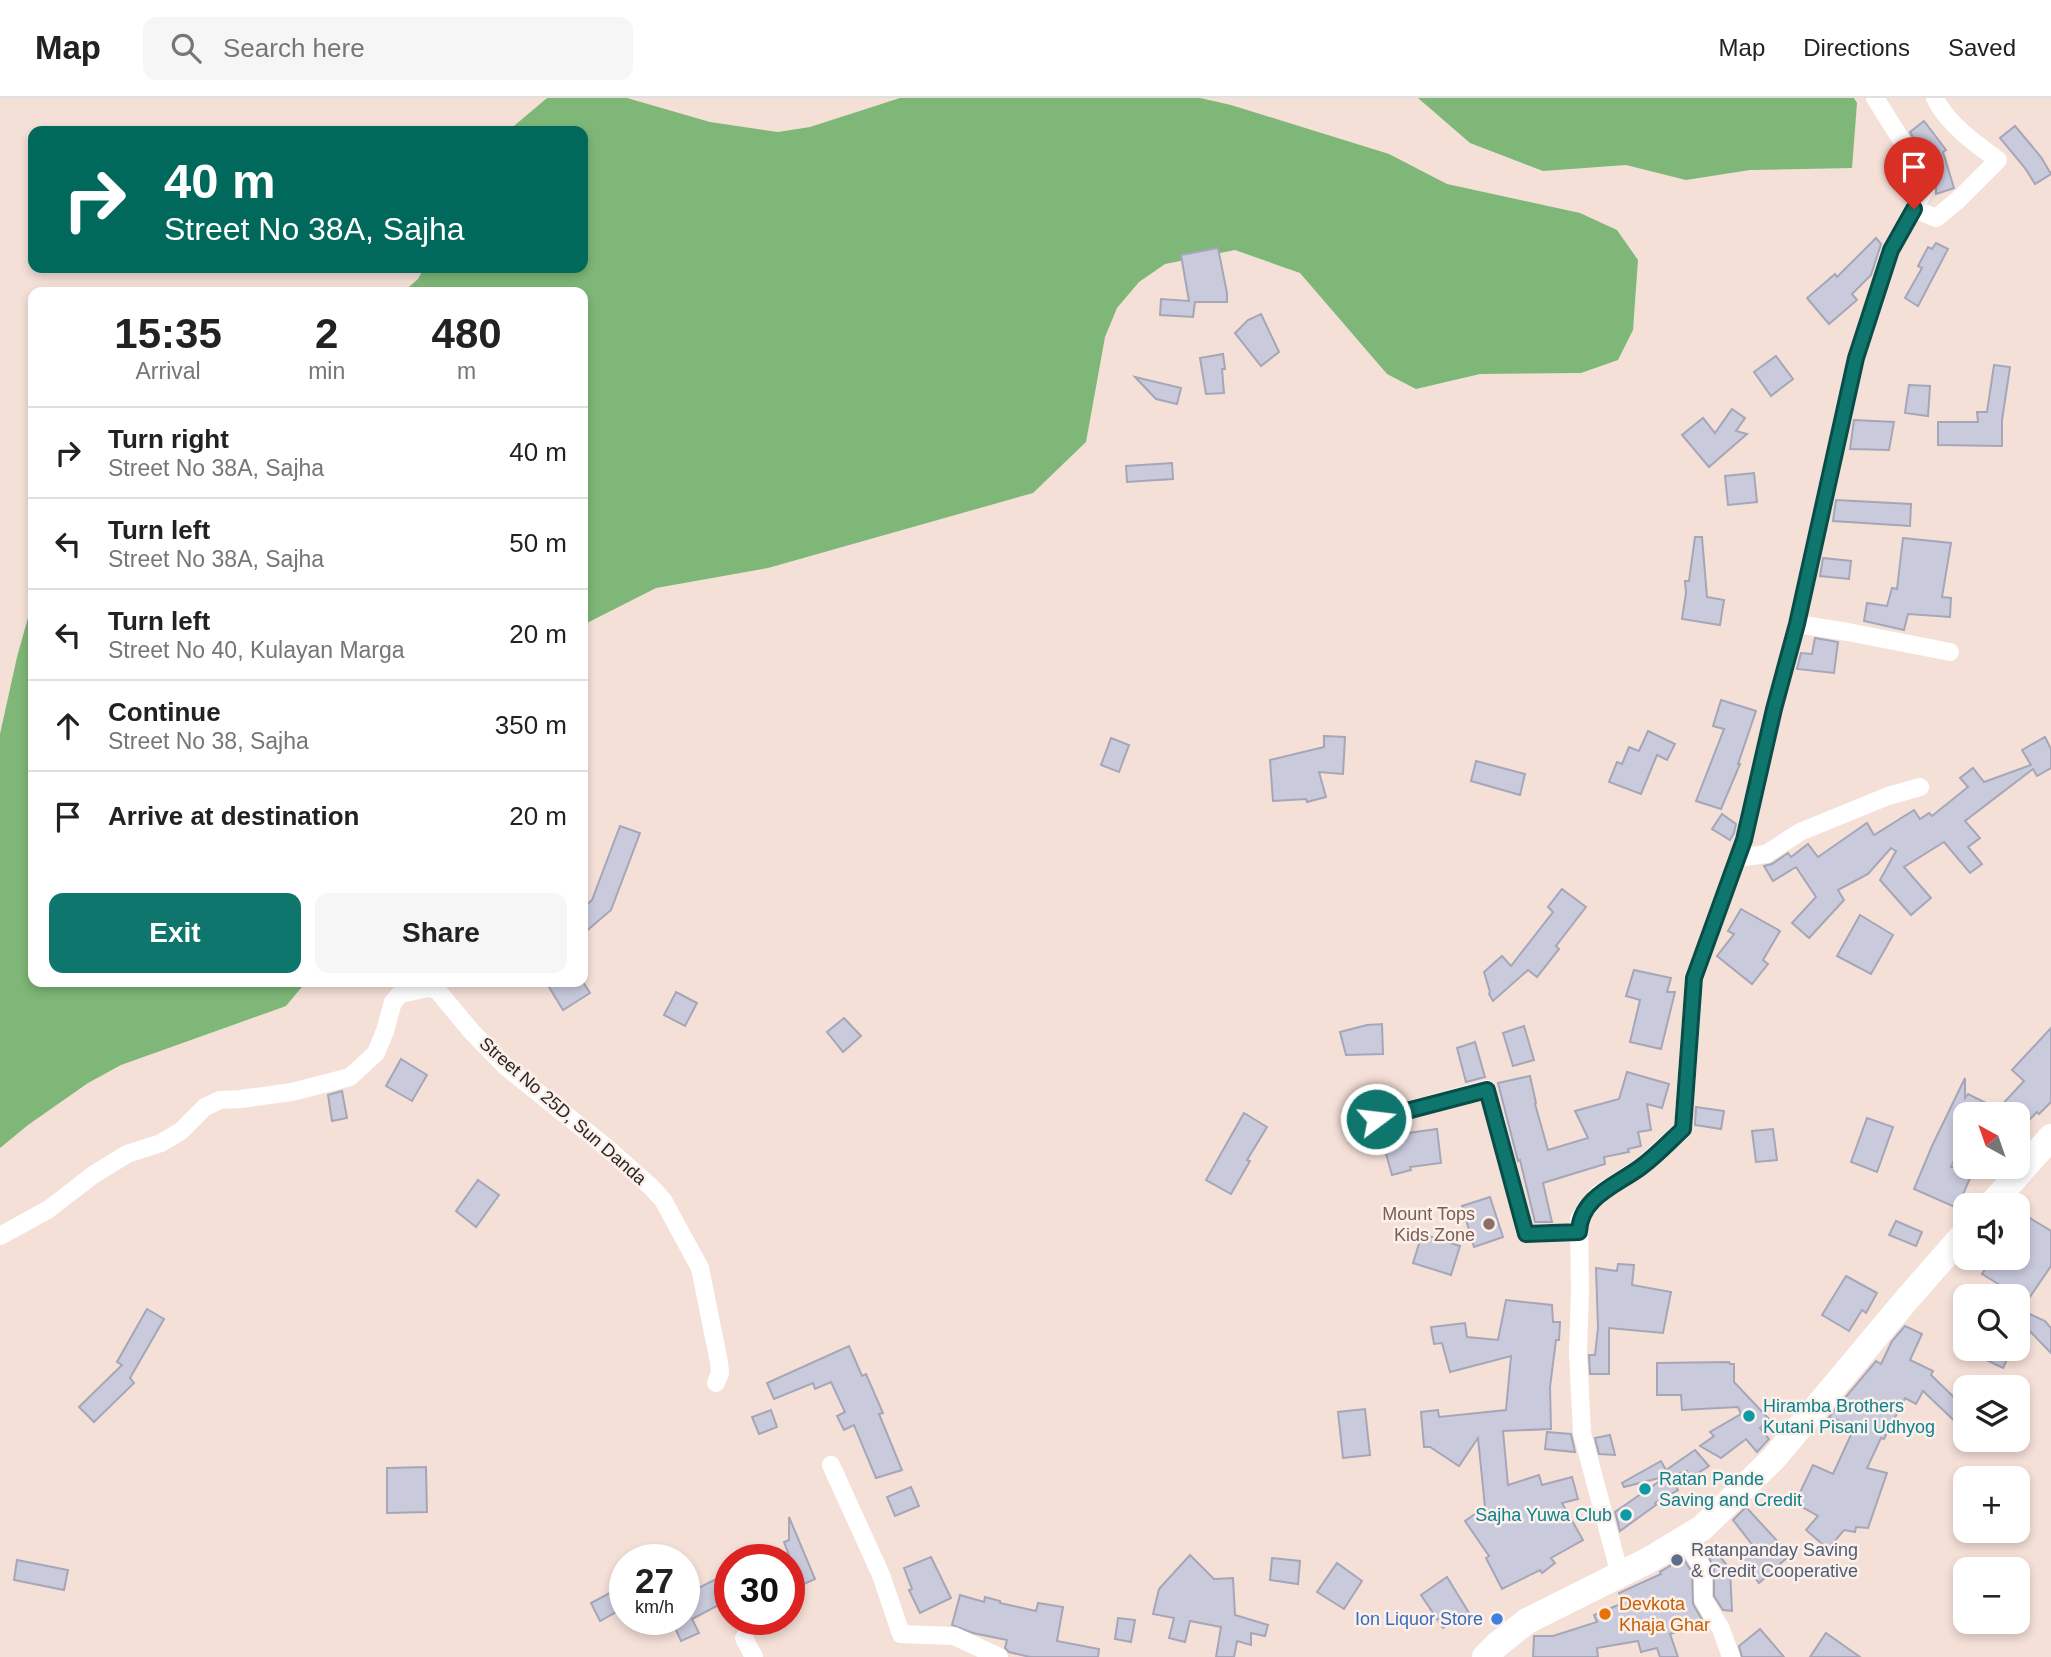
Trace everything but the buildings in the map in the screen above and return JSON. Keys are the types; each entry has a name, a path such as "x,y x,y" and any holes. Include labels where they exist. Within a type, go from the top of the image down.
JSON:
{"main road":[{"path":"2001,1193 2051,1137"},
{"path":"1485,1657 1527,1621 1619,1575 1702,1528 1774,1458 1953,1247"}],"street":[{"path":"1619,1575 1581,1433 1578,1353 1579,1219 1598,1194 1642,1166 1683,1129 1694,978 1744,840 1797,624 1856,358 1891,250 1926,187 1908,149 1875,98"},
{"path":"1914,209 1936,218 1998,160 1974,143 1940,108 1935,98"},
{"path":"1797,624 1951,652"},
{"path":"1738,858 1766,854 1800,832 1888,796 1920,787"},
{"name":"Street No 25D, Sun Danda","path":"0,1236 49,1209 93,1175 127,1154 161,1143 181,1131 205,1107 220,1100 292,1092 349,1077 376,1053 393,1002 400,994 429,988 438,990 472,1032 505,1066 606,1147 663,1200 700,1268 719,1362 720,1373 716,1383"},
{"path":"1376,1119 1487,1090 1526,1234 1579,1232"},
{"path":"831,1465 881,1575 901,1634 954,1636 999,1657"},
{"path":"1685,1539 1703,1569 1703,1598 1721,1629 1731,1657"},
{"path":"744,1638 754,1657"}],"green space":[{"path":"547,98 627,98 710,122 778,132 810,127 900,98 1200,98 1389,154 1447,184 1580,213 1617,230 1638,260 1633,330 1618,360 1581,373 1480,374 1416,389 1387,374 1300,273 1235,250 1165,264 1139,282 1117,308 1105,337 1086,442 1033,493 768,568 656,588 588,622 588,287 409,287 421,273 588,273 588,126 514,126"},
{"path":"1418,98 1854,98 1857,103 1852,168 1750,170 1686,180 1626,165 1543,171 1470,143"},
{"path":"28,618 28,987 302,987 286,1006 121,1065 88,1083 0,1148 0,734"}],"place":[{"name":"Mount Tops Kids Zone","path":"1489,1224"},
{"name":"Hiramba Brothers Kutani Pisani Udhyog","path":"1749,1416"},
{"name":"Ratan Pande Saving and Credit","path":"1645,1489"},
{"name":"Sajha Yuwa Club","path":"1626,1515"},
{"name":"Ratanpanday Saving & Credit Cooperative","path":"1677,1560"},
{"name":"Devkota Khaja Ghar","path":"1605,1614"},
{"name":"Ion Liquor Store","path":"1497,1619"}],"route":[{"path":"1376,1119 1487,1090 1526,1234 1579,1232 1579,1219 1598,1194 1642,1166 1683,1129 1694,978 1744,840 1797,624 1856,358 1891,250 1914,209"}]}
